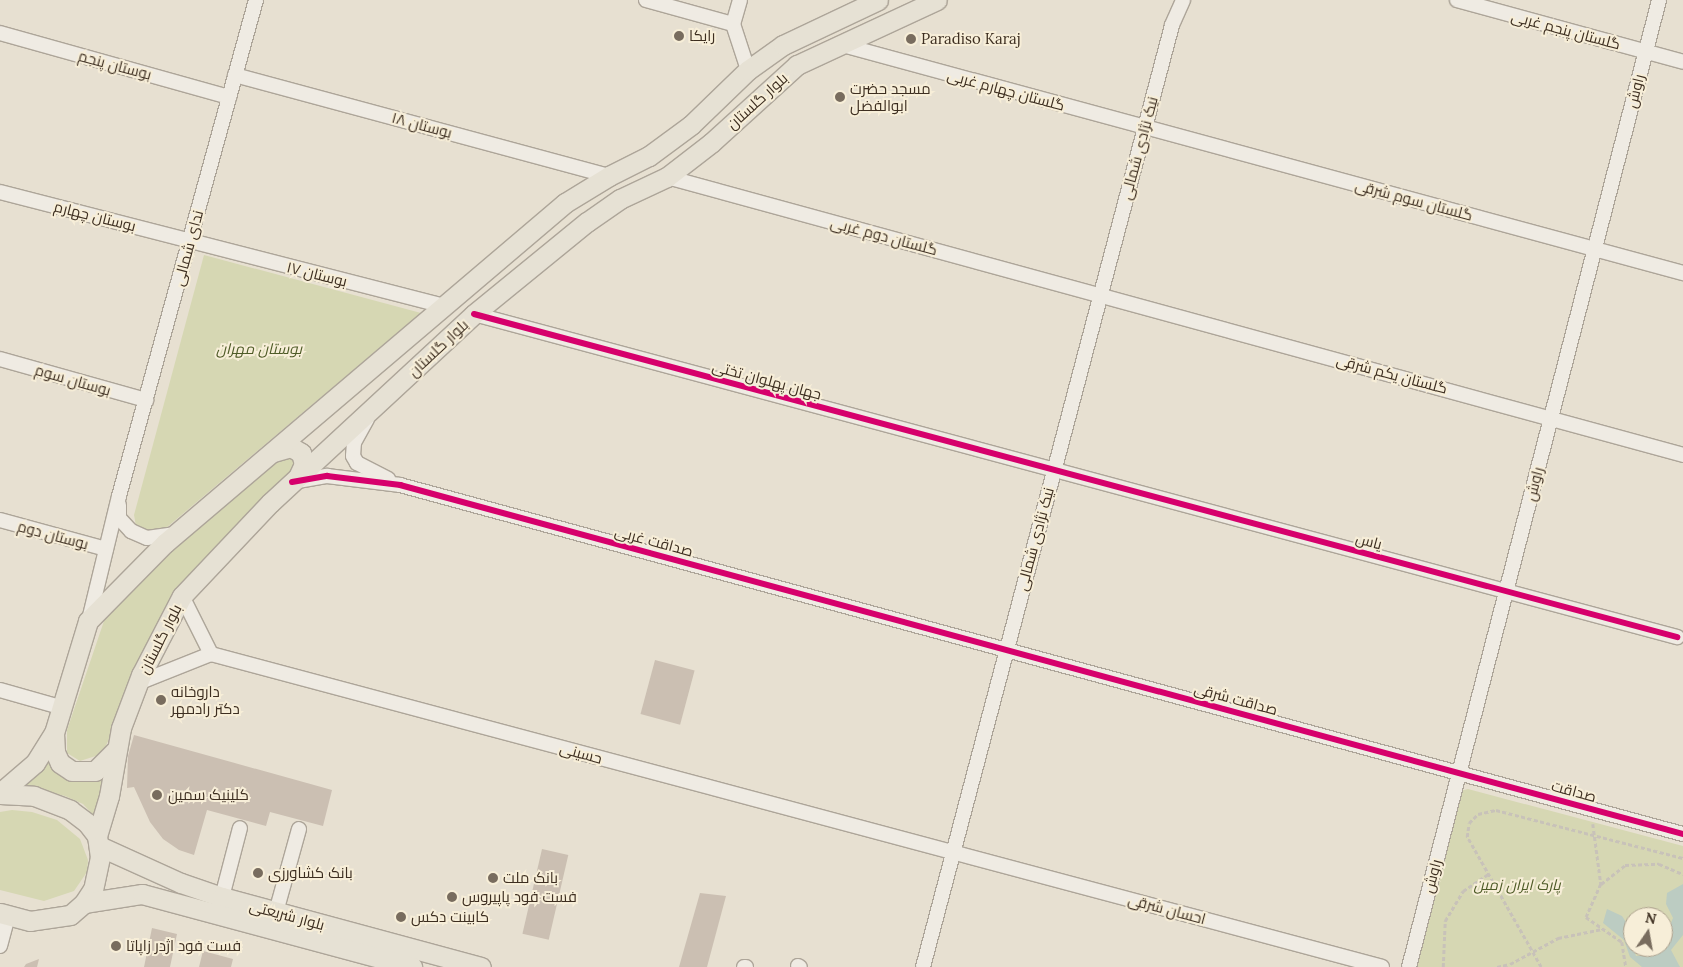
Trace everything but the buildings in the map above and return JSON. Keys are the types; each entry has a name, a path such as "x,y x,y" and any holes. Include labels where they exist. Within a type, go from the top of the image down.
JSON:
{"main road":[{"name":"بلوار گلستان","path":"0,794 35,763 54,733 88,621 175,534 566,203 609,176 650,156 691,125 748,70 783,45 878,0"},
{"name":"بلوار گلستان","path":"84,903 97,879 98,841 109,796 116,750 138,683 182,596 295,480 376,404 474,314 587,222 620,199 667,177 711,143 797,65 937,0"},
{"path":"272,452 291,448 301,453 304,464 295,480"},
{"path":"54,733 60,763 72,771 94,771 116,750"},
{"name":"بلوار شریعتی","path":"0,794 51,801 87,823 98,841 144,868 222,897 481,967"},
{"path":"142,894 130,885 133,873 144,868"},
{"name":"بلوار شریعتی","path":"84,903 142,894 412,967"},
{"path":"4,914 30,921 59,919 70,915 84,903"}],"street":[{"name":"ندای شمالی","path":"88,621 119,496 256,0"},
{"path":"646,0 733,24"},
{"path":"740,0 733,24 748,70"},
{"path":"1172,25 1174,0"},
{"path":"1172,25 1183,0"},
{"name":"گلستان پنجم غربی","path":"1457,0 1683,62"},
{"name":"راوش","path":"1409,967 1659,0"},
{"name":"نیک نژادی شمالی","path":"923,967 1172,25"},
{"name":"بوستان پنجم","path":"0,33 229,97"},
{"name":"گلستان چهارم غربی","path":"839,44 1145,127"},
{"name":"بوستان ۱۸","path":"235,75 609,176"},
{"name":"گلستان سوم شرقی","path":"1145,127 1683,273"},
{"name":"گلستان دوم غربی","path":"667,177 1100,295"},
{"name":"بوستان چهارم","path":"0,192 190,241"},
{"name":"بوستان ۱۷","path":"190,241 444,306"},
{"name":"گلستان یکم شرقی","path":"1100,295 1551,417 1683,455"},
{"name":"جهان پهلوان تختی","path":"474,314 1054,470"},
{"name":"بوستان سوم","path":"0,359 146,400"},
{"name":"صداقت غربی","path":"376,404 354,442 353,456 358,462 400,485"},
{"name":"یاس","path":"1054,470 1677,637"},
{"name":"صداقت غربی","path":"295,480 327,476 400,485 1006,650"},
{"name":"ندای شمالی","path":"119,496 119,518 131,531 147,538 175,534"},
{"name":"بوستان دوم","path":"0,520 106,549"},
{"path":"138,683 210,654 182,596"},
{"name":"صداقت شرقی","path":"1006,650 1459,773"},
{"name":"حسینی","path":"210,654 952,852"},
{"path":"0,690 63,708"},
{"name":"صداقت","path":"1459,773 1683,834"},
{"path":"222,897 240,828"},
{"path":"276,912 299,829"},
{"name":"احسان شرقی","path":"952,852 1382,967"},
{"path":"0,946 4,914"}],"path":[{"path":"1589,808 1596,836 1602,884"},
{"path":"1541,967 1467,837 1469,823 1478,814 1496,810 1683,858"},
{"path":"1626,967 1622,942 1586,917 1602,884 1625,865 1658,864 1683,874"},
{"path":"1443,967 1445,921 1463,891 1488,874"},
{"path":"1497,967 1533,952 1558,938 1603,929"}],"green space":[{"name":"بوستان مهران","path":"204,255 421,313 160,533 147,534 136,526 134,515"},
{"path":"284,455 294,458 296,471 178,592 102,754 80,761 67,753 67,730 104,621 150,572 276,457"},
{"path":"49,753 56,772 71,780 88,782 107,773 97,819 83,804 65,796 41,790 23,790"},
{"name":"پارک ایران زمین","path":"1468,789 1683,846 1683,967 1413,967 1460,791"},
{"path":"12,810 32,812 57,820 80,839 88,860 87,872 74,891 44,901 0,890 0,812"}],"shaded area":[{"path":"1683,884 1683,935 1673,948 1673,907 1668,907 1666,904 1667,893"},
{"path":"1607,909 1622,916 1623,939 1603,923"},
{"path":"1673,954 1680,967 1642,967 1630,957 1673,957"}],"cycle path":[{"path":"474,314 1677,637"},
{"path":"292,482 327,476 400,485 1683,834"}],"place":[{"name":"رایکا","path":"679,36"},
{"name":"Paradiso Karaj","path":"911,39"},
{"name":"مسجد حضرت ابوالفضل","path":"840,97"},
{"name":"داروخانه دکتر رادمهر","path":"161,700"},
{"name":"کلینیک سمین","path":"157,795"},
{"name":"بانک کشاورزی","path":"258,873"},
{"name":"بانک ملت","path":"493,878"},
{"name":"فست فود پاپیروس","path":"452,897"},
{"name":"کابینت دکس","path":"401,917"},
{"name":"فست فود اژدر زاپاتا","path":"116,946"}]}
